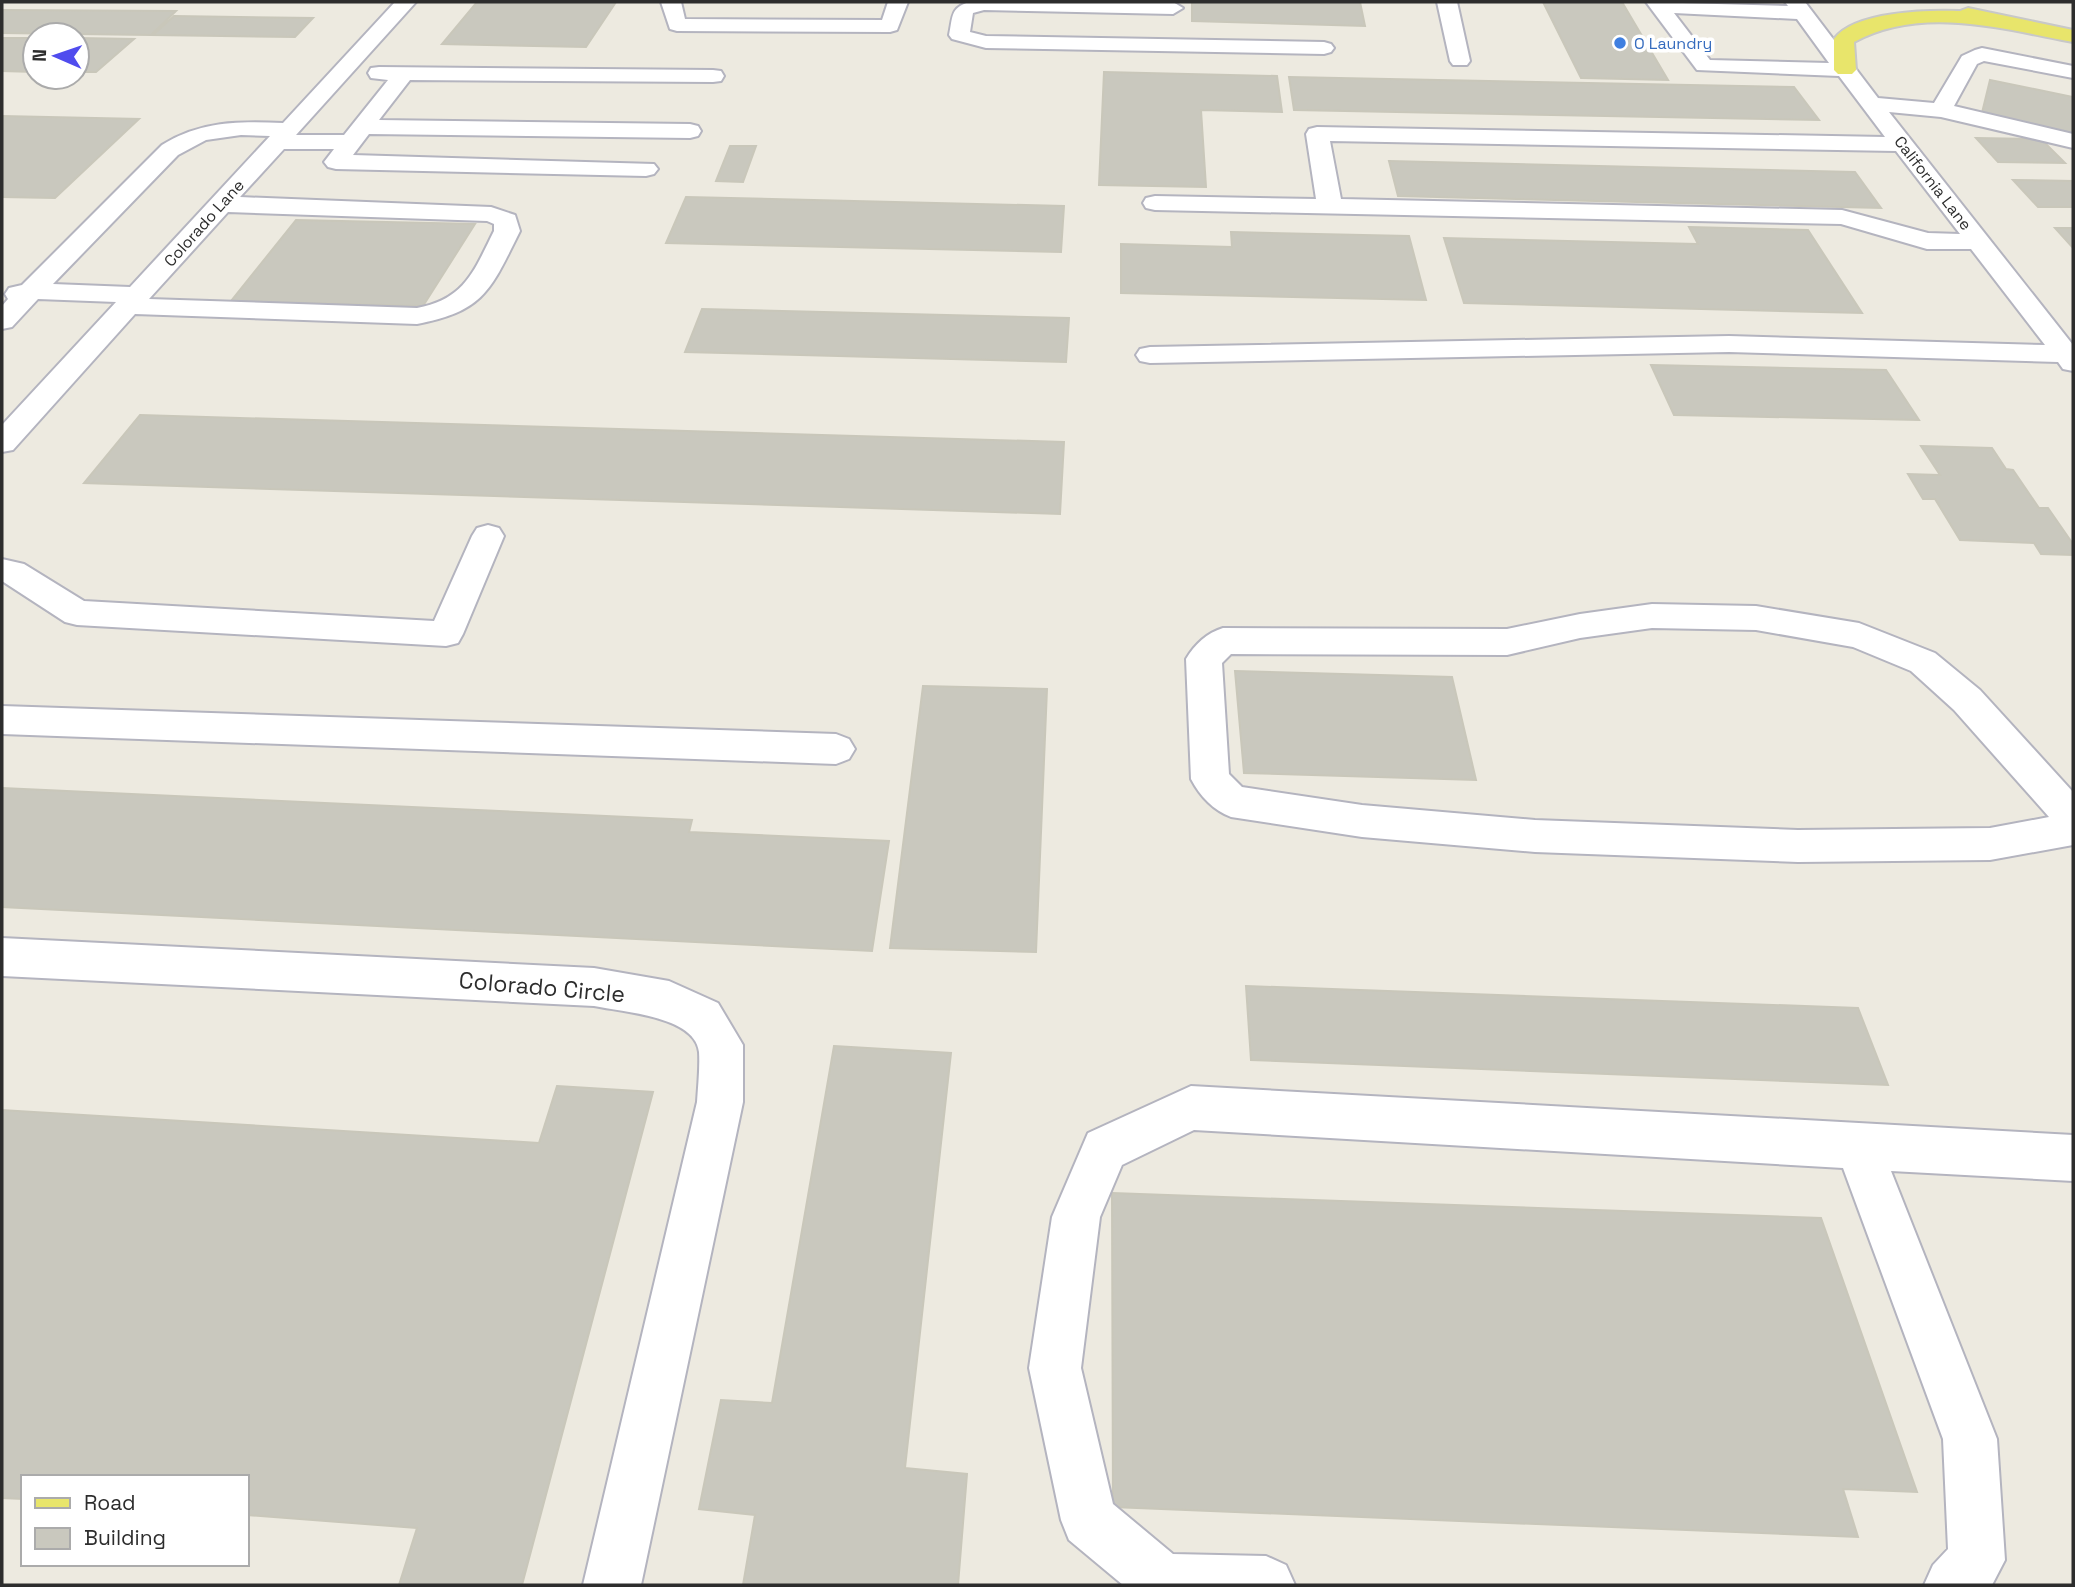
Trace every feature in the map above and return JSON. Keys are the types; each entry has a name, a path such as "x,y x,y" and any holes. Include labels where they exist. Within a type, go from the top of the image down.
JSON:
{"main road":[{"path":"1911,2 2073,36"},
{"path":"1845,70 1844,39 1864,26 1903,19 1938,17 1993,19"}],"street":[{"name":"Colorado Lane","path":"2,443 406,2"},
{"path":"671,2 677,25 864,26 890,26 898,2"},
{"path":"1447,2 1460,61"},
{"path":"1175,45 1173,5 982,4 964,10 959,35 986,42 1324,48"},
{"path":"1658,4 1799,7"},
{"path":"1658,4 1704,66 1845,70"},
{"name":"California Lane","path":"1799,7 1871,104 2070,358"},
{"path":"1941,110 1969,60 1982,54 2065,70 2073,36"},
{"path":"342,72 713,76"},
{"path":"404,74 336,162 646,169"},
{"path":"1871,104 1941,110 2073,141"},
{"path":"2,321 170,150 184,139 202,131 222,129 283,136 690,131"},
{"path":"1330,207 1317,134 1903,144"},
{"path":"1155,203 1842,217 1927,241 1979,242"},
{"path":"2,281 32,291 133,300 417,316 456,307 475,291 507,231 506,220 491,214 221,204"},
{"path":"2,297 32,291"},
{"path":"1150,355 1729,344 2070,358"},
{"path":"2,570 12,572 78,613 446,634 488,536"},
{"path":"2073,818 1967,699 1923,662 1859,636 1756,618 1652,616 1580,625 1507,642 1223,641 1204,659 1210,779 1231,801 1362,821 1535,836 1798,846 1990,844 2073,829"},
{"path":"2,720 836,750"},
{"name":"Colorado Circle","path":"2,957 594,987 669,1002 702,1017 721,1045 720,1102 612,1585"},
{"path":"1266,1585 1163,1582 1089,1520 1055,1368 1076,1217 1105,1149 1191,1108 2073,1158"},
{"path":"1858,1146 1970,1439 1977,1560 1953,1585"}],"building":[{"path":"477,2 616,2 586,47 442,44"},
{"path":"1192,2 1360,2 1365,26 1192,21"},
{"path":"1543,2 1622,2 1668,80 1581,78"},
{"path":"2,10 176,11 151,35 91,34 91,21 21,21 21,33 2,33"},
{"path":"174,16 313,18 295,37 153,35"},
{"path":"2,38 21,38 21,72 2,71"},
{"path":"91,38 134,39 96,72 91,72"},
{"path":"1104,72 1277,76 1282,112 1201,110 1206,187 1099,185"},
{"path":"1289,77 1794,87 1819,120 1294,110"},
{"path":"1990,80 2073,97 2073,136 1981,117"},
{"path":"2,116 139,119 55,198 2,197"},
{"path":"1976,138 2041,139 2065,163 1998,162"},
{"path":"730,146 756,146 743,182 716,181"},
{"path":"1389,161 1855,172 1881,208 1398,196"},
{"path":"2013,180 2073,181 2073,207 2038,207"},
{"path":"686,197 1064,206 1061,252 666,243"},
{"path":"296,220 475,224 423,306 231,301"},
{"path":"1689,227 1808,230 1862,313 1464,303 1444,238 1698,244"},
{"path":"2055,228 2073,228 2073,248"},
{"path":"1231,232 1409,236 1426,300 1121,293 1121,244 1232,247"},
{"path":"702,309 1069,318 1066,362 685,352"},
{"path":"1651,365 1886,370 1919,420 1674,415"},
{"path":"140,415 1064,442 1060,514 84,483"},
{"path":"1921,446 1992,448 2006,469 2013,470 2039,508 2048,508 2073,544 2073,555 2041,554 2034,543 1960,540 1935,499 1923,499 1908,474 1940,475"},
{"path":"1235,671 1452,677 1476,780 1244,773"},
{"path":"923,686 1047,689 1036,952 890,948"},
{"path":"2,788 692,820 689,832 889,841 872,951 2,907"},
{"path":"1246,986 1858,1008 1888,1085 1251,1060"},
{"path":"834,1046 951,1053 905,1468 967,1474 958,1585 743,1585 755,1515 699,1509 721,1400 772,1403"},
{"path":"557,1086 653,1092 522,1585 399,1585 417,1528 248,1515 248,1475 21,1475 21,1499 2,1498 2,1110 539,1143"},
{"path":"1112,1193 1821,1218 1917,1492 1843,1489 1858,1537 1113,1507"}],"place":[{"name":"O Laundry","path":"1620,43"}]}
